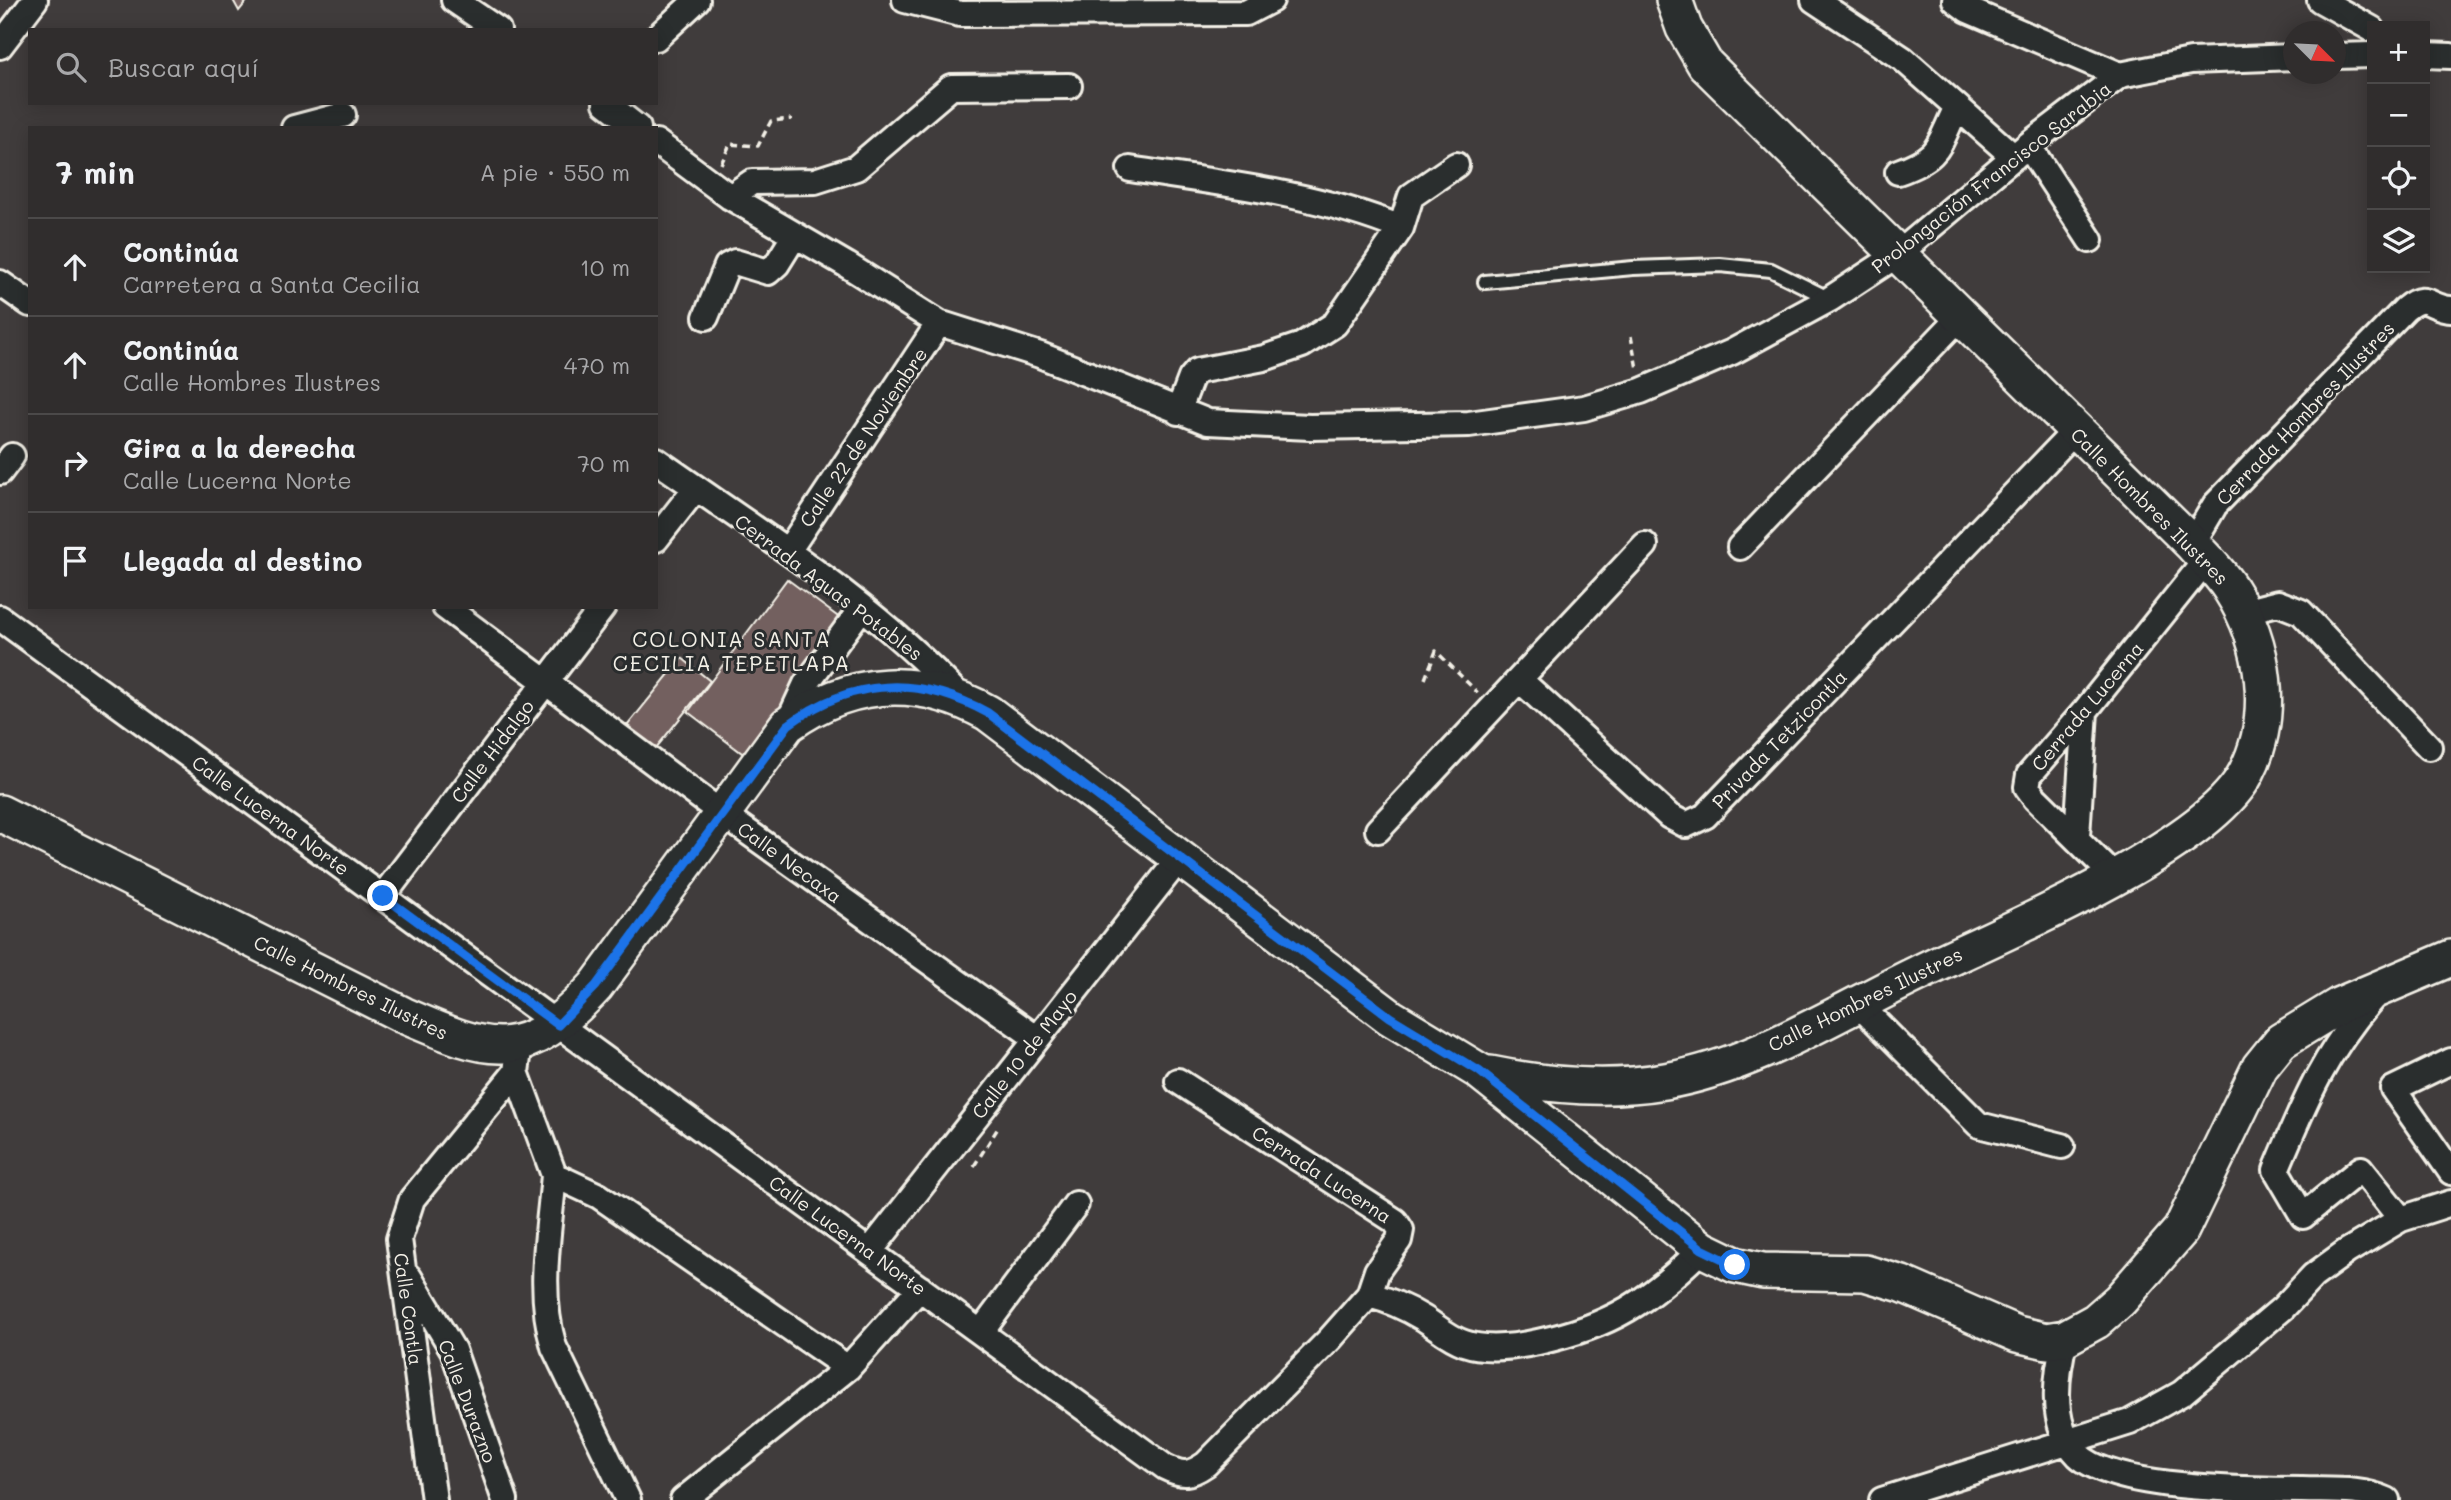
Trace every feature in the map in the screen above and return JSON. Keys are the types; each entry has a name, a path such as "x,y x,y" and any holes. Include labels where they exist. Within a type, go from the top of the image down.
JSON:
{"main road":[{"name":"Calle Hombres Ilustres","path":"1479,1071 1546,1086 1625,1086 1665,1081 1741,1058 2116,877 2204,820 2246,775 2262,720 2264,685 2257,650 2231,588 2199,552 1959,318 1705,64 1684,28 1674,0"},
{"name":"Calle Hombres Ilustres","path":"0,813 402,1015 461,1040 518,1057 558,1025 596,986 788,725 809,709 872,688 905,685 960,697 988,713 1390,1017 1479,1071 1702,1249 1735,1265 1763,1271 1866,1273 1902,1284 2017,1334 2047,1341 2065,1338"},
{"path":"2065,1338 2096,1321 2120,1300 2181,1230 2260,1067 2281,1041 2340,1005 2451,958"}],"street":[{"path":"0,46 34,0"},
{"path":"454,0 495,28"},
{"path":"658,36 697,0"},
{"path":"905,0 960,14 1246,13 1271,0"},
{"path":"1814,0 1902,59 1957,107 2021,151 2090,240"},
{"path":"1955,0 1968,10 2120,75"},
{"path":"2320,0 2367,26"},
{"path":"2346,56 2367,55"},
{"path":"2430,55 2451,56"},
{"name":"Prolongación Francisco Sarabia","path":"658,144 721,191 939,323 1040,355 1178,412 1208,422 1233,425 1469,424 1584,408 1641,391 1732,352 1830,299 1897,255 2021,151 2120,75 2192,61 2283,57"},
{"path":"721,191 751,182 815,181 856,168 951,86 1069,86"},
{"path":"609,105 635,126"},
{"path":"1898,172 1925,162 1934,154 1957,107"},
{"path":"302,126 343,115"},
{"path":"1178,412 1191,378 1197,372 1264,358 1302,345 1335,324 1401,228 1411,196 1456,165"},
{"path":"1130,169 1244,186 1349,209 1401,228"},
{"path":"706,317 727,266 735,262 768,272 777,264 795,235"},
{"path":"0,282 28,303"},
{"name":"Cerrada Hombres Ilustres","path":"2199,552 2215,505 2405,309 2416,300 2441,306"},
{"path":"1740,547 1959,318"},
{"name":"Calle 22 de Noviembre","path":"788,551 939,323"},
{"name":"Privada Tetzicontla","path":"1521,681 1670,816 1686,825 1704,816 2075,431"},
{"name":"Cerrada Aguas Potables","path":"658,461 788,551 926,661 960,697"},
{"path":"658,536 696,488"},
{"path":"1378,830 1495,709 1644,545"},
{"name":"Cerrada Lucerna","path":"2116,877 2027,787 2029,775 2085,712 2199,552"},
{"path":"2243,612 2278,603 2301,612 2429,747"},
{"name":"Calle Necaxa","path":"448,609 724,814 1036,1038"},
{"name":"Calle Hidalgo","path":"383,896 601,609"},
{"name":"Calle Hombres Ilustres","path":"788,725 806,684 861,609"},
{"name":"Calle Lucerna Norte","path":"0,618 1165,1467 1180,1474 1192,1473 1206,1464 1331,1339 1369,1295"},
{"path":"2077,836 2085,712"},
{"name":"Calle 10 de Mayo","path":"870,1251 1179,859"},
{"path":"2381,989 2332,1049 2311,1086 2276,1170 2303,1216 2361,1169 2401,1219"},
{"path":"1857,1003 1979,1125 2062,1146"},
{"path":"518,1057 554,1175 543,1297 546,1323 554,1347 628,1500"},
{"name":"Calle Contla","path":"434,1500 399,1239 412,1199 518,1057"},
{"path":"2451,1061 2393,1089 2451,1172"},
{"name":"Cerrada Lucerna","path":"1178,1082 1395,1221 1401,1230 1399,1240 1377,1271 1369,1295"},
{"path":"554,1175 599,1196 848,1368"},
{"path":"1882,1500 2067,1439 2130,1422 2182,1393 2283,1308 2313,1276 2401,1219 2451,1203"},
{"path":"981,1332 1076,1204"},
{"path":"1369,1295 1395,1302 1465,1344 1490,1348 1525,1345 1579,1334 1611,1321 1643,1301 1702,1249"},
{"name":"Calle Durazno","path":"404,1268 453,1350 505,1500"},
{"path":"683,1500 848,1368 920,1288"},
{"path":"2065,1338 2057,1369 2056,1400 2067,1439 2079,1456 2103,1470 2208,1489 2349,1491 2387,1500"}],"lane":[{"path":"1485,282 1633,268 1720,265 1771,270 1830,299"}],"path":[{"path":"721,191 730,144 758,146 771,121 792,119"},
{"path":"1631,336 1641,391"},
{"path":"1425,679 1436,652 1495,709"}],"building":[{"path":"233,0 248,0 239,11"},
{"path":"787,579 845,622 746,756 688,712"},
{"path":"682,658 710,681 656,748 627,726"}],"district":[{"name":"COLONIA SANTA CECILIA TEPETLAPA","path":"732,650"}],"route":[{"path":"383,896 558,1025 596,986 788,725 809,709 872,688 905,685 960,697 988,713 1390,1017 1479,1071 1633,1191 1702,1249 1735,1265"}]}
